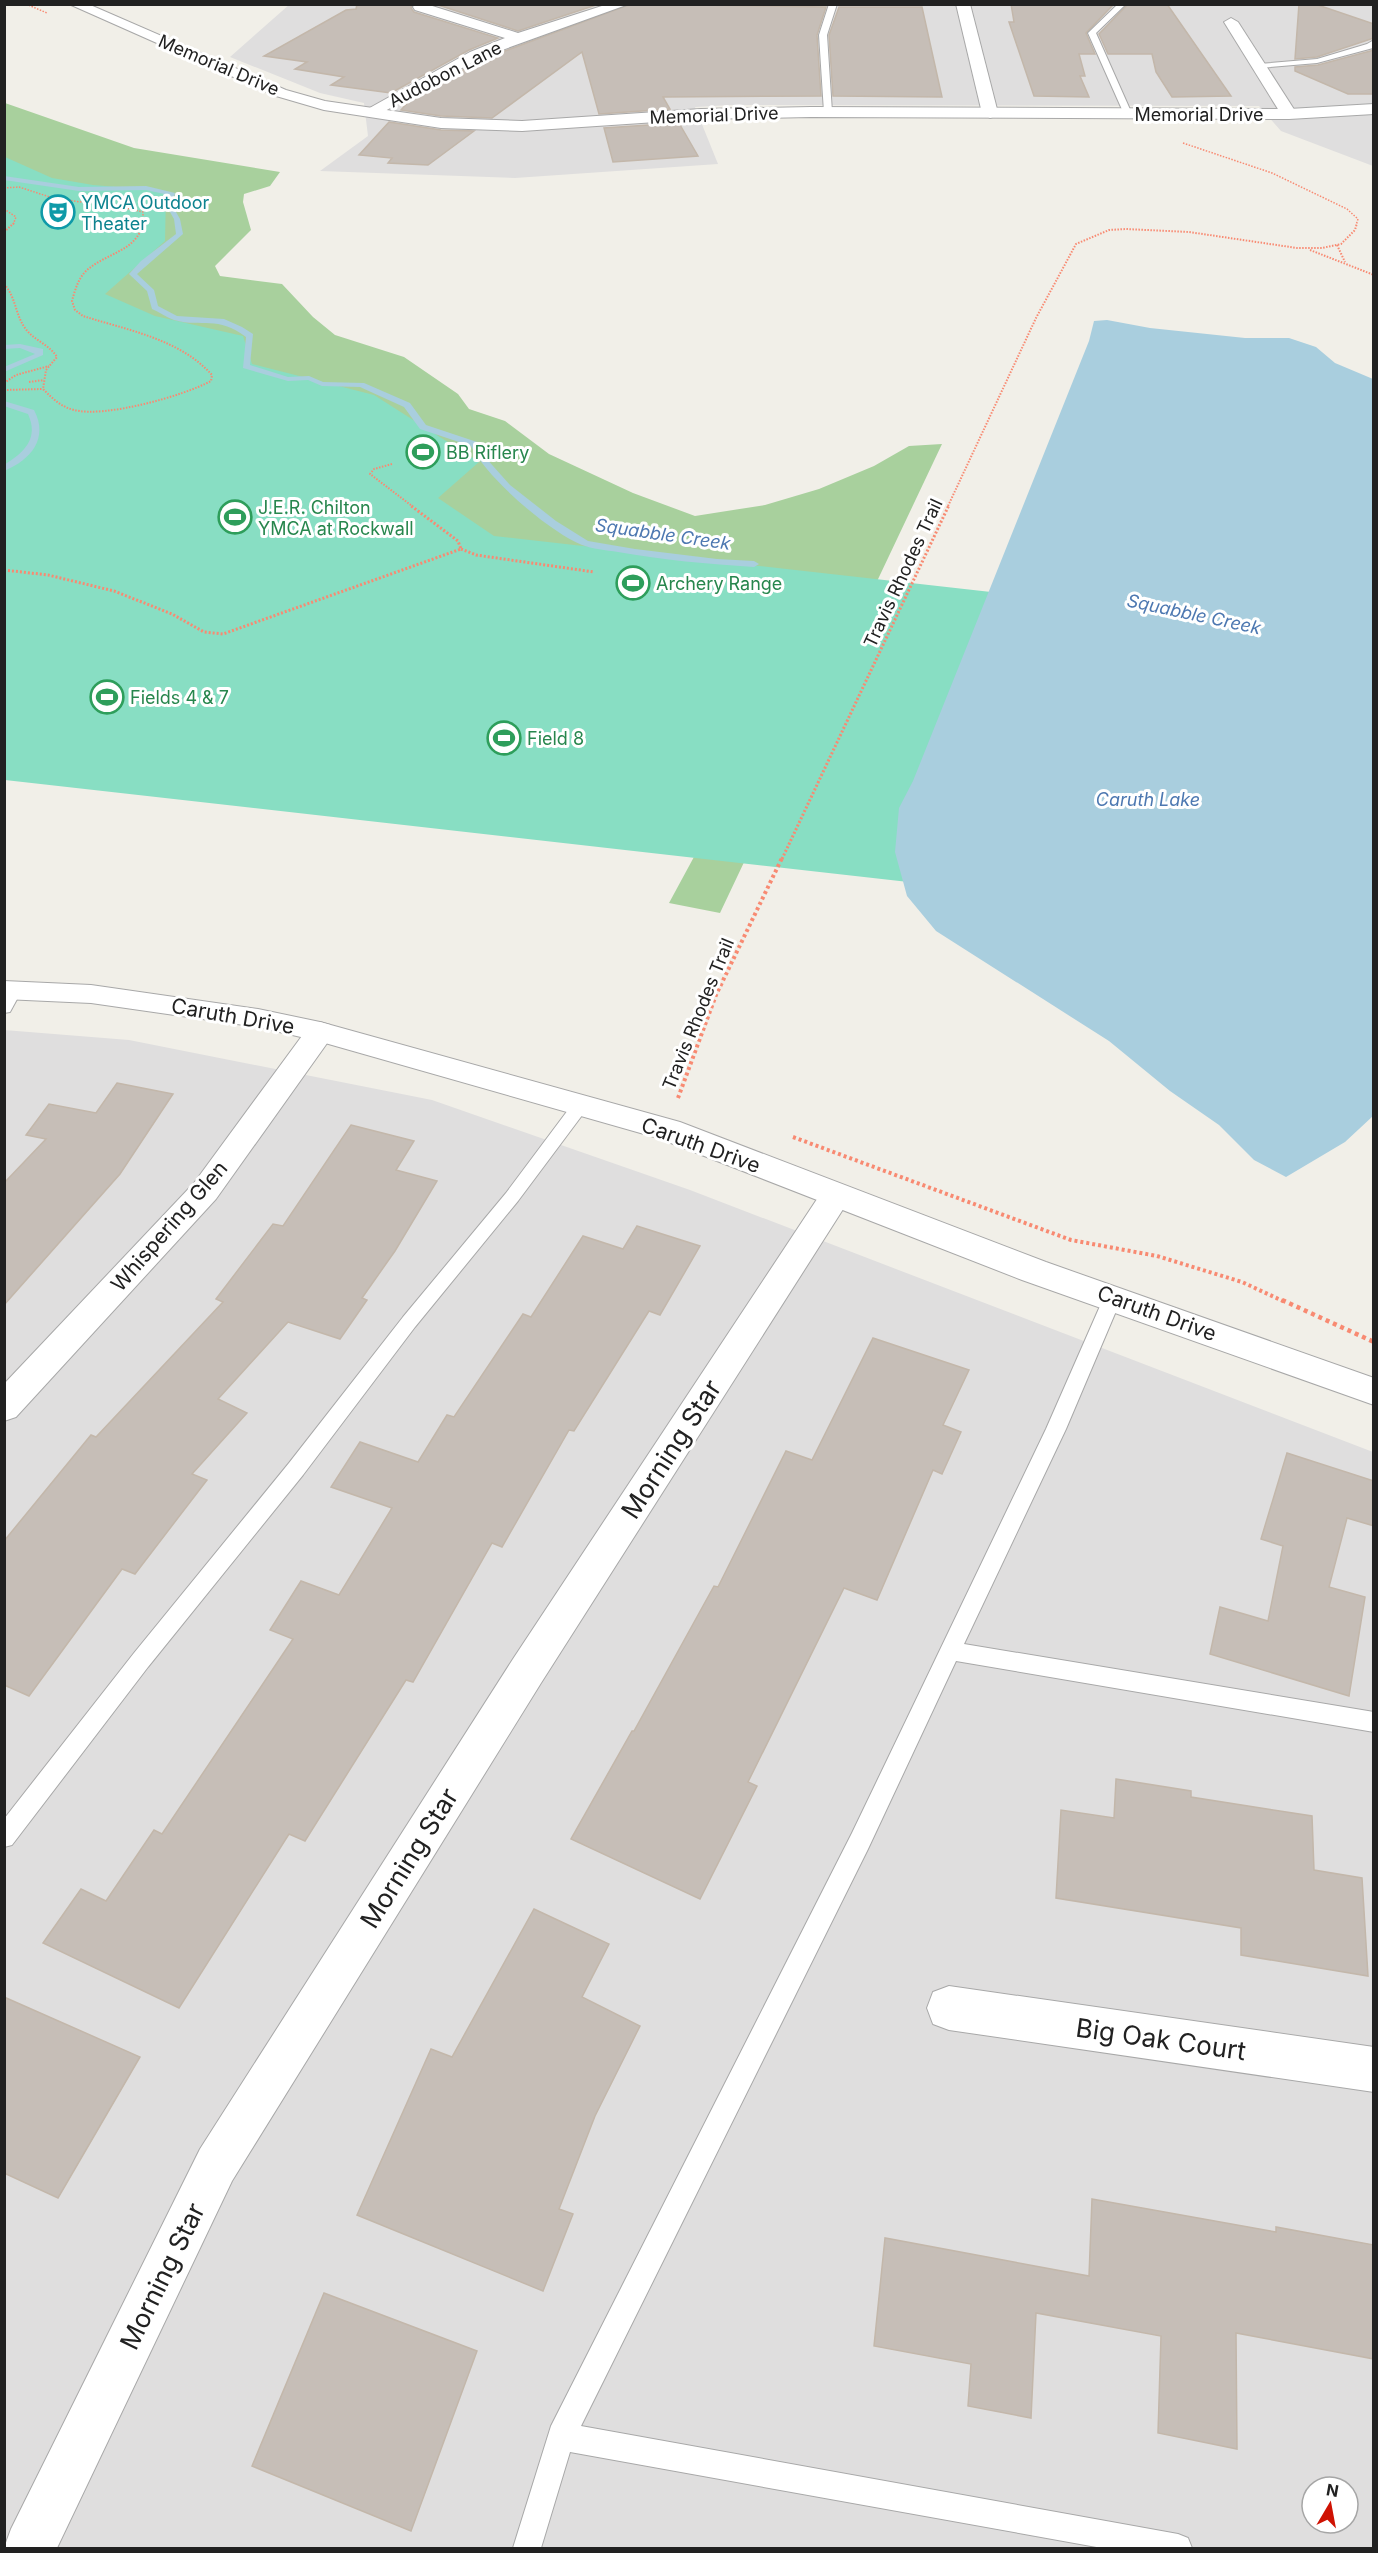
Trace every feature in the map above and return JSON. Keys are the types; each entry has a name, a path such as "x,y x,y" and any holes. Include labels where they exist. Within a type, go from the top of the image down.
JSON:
{"street":[{"name":"Memorial Drive","path":"75,4 281,93 324,105 441,123 522,126 701,114 828,112 1289,114 1374,109"},
{"name":"Audobon Lane","path":"371,113 475,54 623,4"},
{"path":"963,4 990,113"},
{"path":"420,7 518,38"},
{"path":"1231,22 1289,114"},
{"name":"Caruth Drive","path":"8,996 133,999 258,1018 320,1032 669,1130 1034,1271 1113,1297 1374,1392"},
{"name":"Whispering Glen","path":"4,1407 205,1191 320,1032"},
{"name":"Morning Star","path":"30,2548 216,2165 527,1671 836,1195"},
{"name":"Big Oak Court","path":"949,2008 1374,2070"}],"lane":[{"path":"828,112 823,35 833,4"},
{"path":"1123,4 1092,33 1128,114"},
{"path":"1259,66 1317,61 1370,46 1374,42"},
{"path":"4,1837 141,1660 296,1469 409,1322 512,1197 580,1106"},
{"path":"527,2548 561,2436 860,1840 1056,1429 1113,1297"},
{"path":"951,1651 1374,1722"},
{"path":"561,2436 1178,2548"}],"path":[{"path":"1180,142 1272,173 1347,209 1358,219 1355,230 1337,245 1345,262"},
{"path":"4,188 24,187 37,195 51,198 128,207 143,212 145,223 139,239 85,272 72,300 75,310 83,316 187,351 207,366 212,375 211,381 196,390 166,398 84,412 68,409 43,389 4,390"},
{"path":"4,209 16,217 15,223 4,232"},
{"name":"Travis Rhodes Trail","path":"669,1130 684,1077 716,995 842,734 1036,318 1076,244 1109,230 1189,232 1304,249 1345,262 1374,275"},
{"name":"Travis Rhodes Trail","path":"1304,249 1337,245"},
{"path":"4,284 14,299 24,326 34,338 52,347 57,357 50,366 43,389"},
{"path":"4,383 16,375 50,366"},
{"path":"29,382 44,380"},
{"path":"392,464 374,469 370,474 458,541 461,549"},
{"path":"4,570 48,575 114,591 172,614 204,632 223,634 461,549 476,555 594,572"},
{"path":"679,1095 690,1099"},
{"path":"791,1136 1071,1240 1157,1256 1242,1282 1374,1342"}],"shaded area":[{"path":"290,4 1373,5 1373,166 1281,131 1259,106 731,105 695,107 718,164 515,178 320,171 368,136 364,103 320,93 230,57"},
{"path":"4,1030 129,1040 432,1100 690,1190 1373,1452 1373,2548 5,2548"}],"green space":[{"path":"5,103 134,148 280,172 270,186 244,194 243,202 251,230 215,266 220,276 282,284 313,317 335,335 404,357 458,394 469,409 505,421 549,454 633,493 695,516 765,505 819,489 874,466 909,446 942,444 720,913 669,903 740,772 543,604 122,323 5,183"},
{"name":"J.E.R. Chilton YMCA at Rockwall","path":"5,157 52,178 93,185 166,191 165,241 105,294 155,316 243,336 252,364 374,395 479,462 438,498 494,536 991,592 935,885 5,780"}],"water":[{"name":"Caruth Lake","path":"1107,320 1150,328 1245,338 1289,338 1316,347 1335,363 1373,379 1373,1116 1345,1142 1286,1177 1254,1160 1219,1125 1170,1091 1109,1041 936,931 907,896 895,852 899,808 913,781 1089,341 1094,321"}],"building":[{"path":"357,4 412,4 411,8 414,12 498,38 469,50 391,93 331,85 344,77 295,69 307,62 264,56 346,10 356,9"},
{"path":"435,4 599,4 518,31"},
{"path":"631,4 826,7 817,35 821,96 663,97 670,109 599,114 582,52 492,118 441,116 401,110 411,99 481,60"},
{"path":"1011,4 1114,4 1086,33 1095,54 1079,54 1085,76 1080,76 1089,97 1034,96 1009,22 1014,22"},
{"path":"1128,4 1167,4 1231,96 1172,97 1156,72 1152,54 1108,54 1099,34"},
{"path":"1299,4 1315,4 1374,24 1374,38 1317,57 1295,59"},
{"path":"839,7 922,7 942,97 833,96 829,35"},
{"path":"1374,50 1374,94 1348,94 1295,71 1295,67 1318,65"},
{"path":"389,122 441,130 474,131 428,165 388,163 392,158 359,155"},
{"path":"679,123 698,156 613,162 604,128"},
{"path":"117,1083 173,1094 120,1174 4,1305 4,1183 46,1139 26,1135 49,1104 96,1113"},
{"path":"351,1125 414,1141 396,1170 437,1181 395,1251 362,1298 367,1300 340,1339 288,1322 218,1399 247,1413 192,1474 207,1480 135,1574 122,1569 29,1696 4,1685 4,1541 91,1435 96,1437 223,1302 216,1299 273,1224 283,1226"},
{"path":"637,1226 700,1246 660,1315 649,1311 574,1431 569,1430 502,1547 492,1543 413,1682 406,1680 305,1841 289,1834 179,2008 43,1943 81,1889 106,1901 154,1830 162,1834 293,1639 270,1630 301,1581 339,1595 392,1508 331,1487 360,1442 418,1462 447,1415 454,1417 523,1314 531,1317 583,1236 623,1249"},
{"path":"873,1338 969,1370 943,1425 961,1432 942,1474 933,1470 877,1600 844,1588 748,1782 757,1786 700,1899 571,1839 714,1586 718,1587 786,1451 812,1460"},
{"path":"1287,1453 1374,1481 1374,1526 1347,1518 1329,1587 1365,1597 1349,1696 1210,1654 1220,1607 1268,1621 1283,1546 1261,1539"},
{"path":"1116,1779 1191,1791 1191,1797 1312,1816 1314,1870 1362,1878 1368,1976 1241,1955 1241,1928 1056,1898 1061,1810 1114,1818"},
{"path":"534,1909 609,1944 582,1997 640,2026 595,2116 559,2209 573,2214 543,2291 357,2215 431,2049 452,2057"},
{"path":"4,1997 140,2057 58,2198 4,2173"},
{"path":"1092,2199 1276,2232 1276,2227 1374,2245 1374,2359 1236,2333 1237,2449 1158,2433 1161,2336 1036,2313 1031,2418 968,2406 971,2364 874,2346 885,2238 1089,2276"},
{"path":"324,2293 477,2351 411,2531 252,2466"}],"waterway":[{"name":"Squabble Creek","path":"4,178 79,189 146,188 173,194 169,205 177,219 180,234 133,274 150,290 155,307 168,314 176,318 230,323 250,336 246,366 288,379 309,378 322,384 361,385 407,405 423,427 474,444 481,458 507,487 553,523 585,543 635,552 754,564"},
{"path":"4,347 20,346 40,351 39,355 4,370"},
{"path":"4,403 31,412 37,430 36,438 27,452 4,469"}],"place":[{"name":"YMCA Outdoor Theater","path":"58,212"},
{"name":"BB Riflery","path":"423,452"},
{"name":"J.E.R. Chilton YMCA at Rockwall","path":"235,517"},
{"name":"Archery Range","path":"633,583"},
{"name":"Fields 4 & 7","path":"107,697"},
{"name":"Field 8","path":"504,738"}]}
